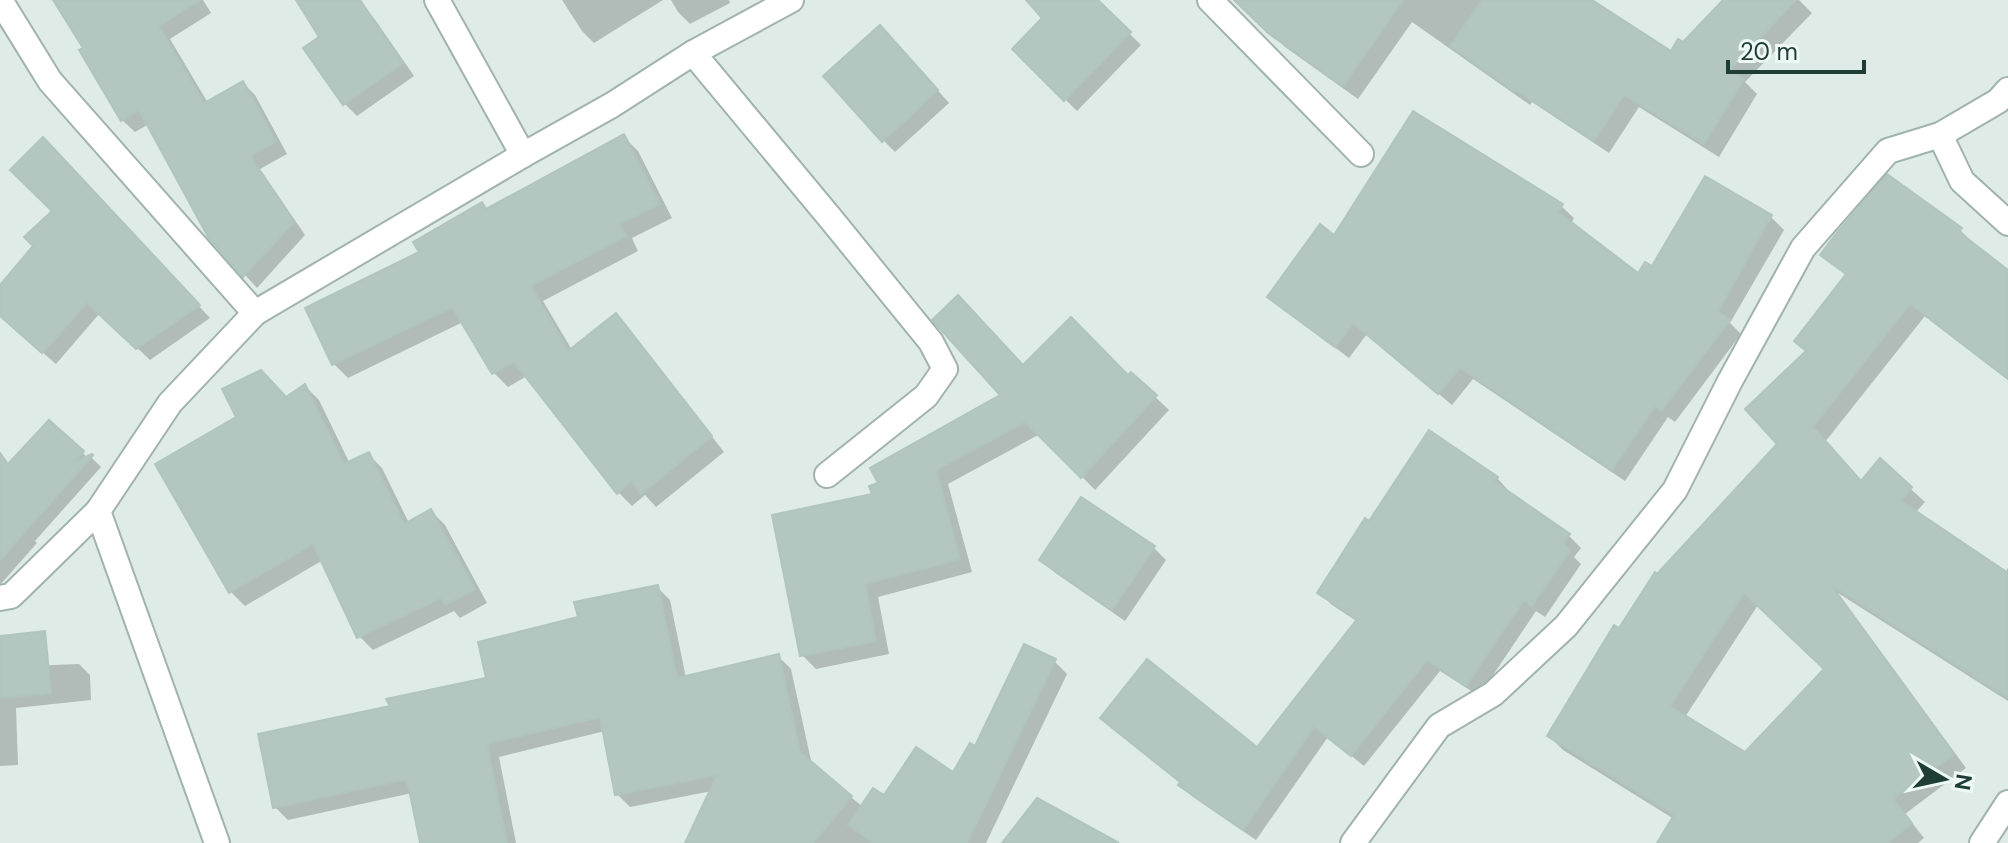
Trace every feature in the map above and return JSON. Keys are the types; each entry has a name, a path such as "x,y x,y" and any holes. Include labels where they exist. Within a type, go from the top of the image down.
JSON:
{"street":[{"path":"0,0 50,81 255,313"},
{"path":"437,0 523,155"},
{"path":"0,598 11,596 98,511 170,403 255,313 612,105 693,53 791,0"},
{"path":"1210,0 1361,154"},
{"path":"693,53 931,342 945,369 926,396 827,475"},
{"path":"1353,843 1439,726 1493,694 1566,626 1675,490 1803,248 1888,151 1940,135 1998,101 2008,90"},
{"path":"1940,135 1962,181 2008,223"},
{"path":"98,511 217,843"},
{"path":"1982,843 2008,803"}],"building":[{"path":"53,0 200,0 159,26 204,103 243,81 276,141 250,156 294,222 243,277 208,237 139,110 121,121 79,50 83,48"},
{"path":"296,0 360,0 403,63 343,105 303,48 319,37"},
{"path":"1026,0 1098,0 1131,32 1064,101 1012,49 1042,18"},
{"path":"1234,0 1403,0 1343,86 1268,33"},
{"path":"1482,0 1592,0 1671,51 1678,39 1683,42 1723,0 1796,0 1729,70 1744,79 1704,144 1624,95 1594,141 1515,92 1450,46"},
{"path":"880,25 938,90 882,142 823,76"},
{"path":"1413,111 1563,204 1558,212 1638,273 1645,262 1652,266 1705,176 1772,215 1718,311 1730,320 1661,411 1655,406 1612,470 1460,368 1438,394 1353,323 1335,347 1267,297 1320,224 1334,235"},
{"path":"624,134 660,204 619,224 626,236 531,286 568,351 616,313 712,436 641,494 631,481 617,494 514,362 492,374 452,307 332,365 305,308 419,252 413,242 482,202 486,209"},
{"path":"43,137 200,305 136,349 87,303 42,353 0,316 0,285 33,246 24,237 52,211 10,170"},
{"path":"1887,174 1962,228 1959,232 2008,270 2008,379 1910,304 1813,427 1861,481 1880,458 1912,487 1901,501 2008,573 2008,698 1831,585 1954,754 1893,799 1912,823 1888,843 1657,843 1674,815 1547,736 1614,625 1619,628 1655,572 1657,574 1777,444 1745,409 1806,351 1794,341 1846,274 1820,255","holes":["1744,593 1824,669 1745,752 1670,706"]},
{"path":"958,295 1023,365 1071,317 1128,375 1131,372 1157,395 1081,478 1025,422 936,470 960,559 865,584 876,641 800,656 772,515 872,494 869,486 878,483 870,468 1000,395 932,320"},
{"path":"261,370 286,397 305,384 344,464 369,452 404,524 431,509 475,589 445,605 441,598 357,638 313,544 229,593 155,464 236,417 222,389"},
{"path":"49,420 84,451 71,464 93,455 0,560 0,453 8,464"},
{"path":"1429,430 1498,477 1495,482 1570,534 1563,543 1570,550 1532,606 1524,600 1466,686 1427,660 1351,756 1314,727 1243,830 1178,785 1180,782 1100,718 1147,659 1257,747 1357,619 1317,593 1365,518 1369,521"},
{"path":"1081,497 1155,546 1112,610 1039,560"},
{"path":"658,585 677,678 779,654 800,752 852,796 813,843 685,843 717,775 615,795 600,717 487,744 507,843 420,843 407,779 273,808 258,734 390,706 386,699 486,678 478,642 578,617 574,602"},
{"path":"45,631 51,693 0,698 0,636"},
{"path":"1024,644 1056,659 967,843 874,843 848,825 873,788 884,795 916,747 953,772 970,743 975,746"},
{"path":"1037,798 1119,843 1002,843"}]}
